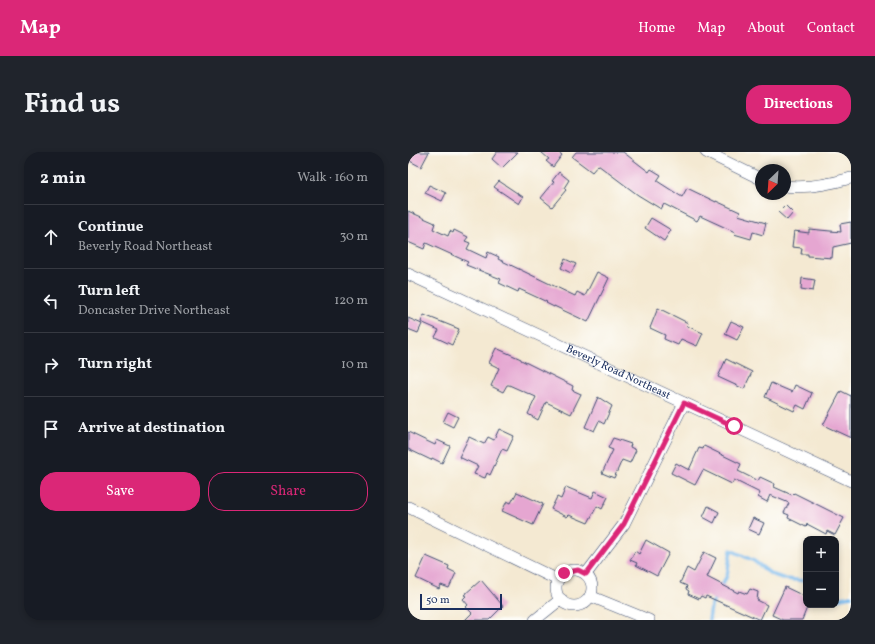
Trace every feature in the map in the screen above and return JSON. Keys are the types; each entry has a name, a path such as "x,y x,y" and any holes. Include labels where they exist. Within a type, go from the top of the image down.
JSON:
{"street":[{"path":"706,152 755,176"},
{"path":"791,186 806,187 832,184 851,178"},
{"name":"Beverly Road Northeast","path":"408,274 851,481"},
{"path":"586,574 624,524 684,403"},
{"path":"408,507 558,580"},
{"path":"578,570 586,574 592,584 590,596 583,603 574,605 561,600 557,590 558,580 568,571 578,570"},
{"path":"590,596 649,620"},
{"path":"535,620 561,600"}],"building":[{"path":"408,152 429,152 421,167 408,160"},
{"path":"497,152 518,152 502,168 492,159"},
{"path":"541,152 558,152 562,155 553,167 546,161 549,159"},
{"path":"576,152 623,152 649,172 651,169 661,175 657,181 682,197 687,188 740,212 738,215 766,223 763,235 753,232 751,239 734,234 735,232 700,216 697,221 664,204 661,209 638,195 598,165 592,172 572,157"},
{"path":"559,172 569,180 564,188 566,190 552,207 541,198 554,182 552,181"},
{"path":"499,181 523,197 519,204 494,187"},
{"path":"429,185 446,193 442,201 425,193"},
{"path":"785,205 793,213 787,220 778,212"},
{"path":"408,211 435,223 433,229 448,236 450,231 453,233 454,230 468,237 465,241 470,243 467,249 486,258 488,252 499,257 498,259 575,296 577,292 585,296 597,272 609,278 588,322 519,289 518,292 499,283 501,279 466,265 468,262 426,243 424,249 408,242"},
{"path":"651,218 671,230 664,241 645,228"},
{"path":"851,222 851,243 833,247 832,258 808,256 808,254 801,254 802,248 792,247 794,231 809,233 809,229 841,232 840,224"},
{"path":"565,259 576,264 571,273 561,268"},
{"path":"802,278 815,280 813,291 801,289"},
{"path":"658,308 688,323 687,326 703,333 697,346 681,339 678,345 664,339 665,335 650,328"},
{"path":"424,315 459,329 452,345 435,337 439,330 421,322"},
{"path":"408,318 422,324 418,333 408,329"},
{"path":"731,321 744,327 737,340 725,334"},
{"path":"496,348 573,386 572,390 581,394 571,414 546,402 538,420 528,414 536,397 509,385 507,385 503,392 491,386 499,368 489,363"},
{"path":"726,359 752,372 744,389 718,377"},
{"path":"771,383 792,392 795,385 812,393 805,409 797,405 794,411 765,397"},
{"path":"841,391 851,396 851,438 823,425"},
{"path":"598,397 612,406 604,424 599,421 594,431 585,427"},
{"path":"448,412 458,417 453,427 443,422"},
{"path":"499,429 514,436 507,451 502,449 490,475 487,473 485,478 474,474 478,466 459,457 469,437 484,444 488,437 494,440"},
{"path":"408,432 435,445 437,440 450,446 442,463 432,458 431,460 408,449"},
{"path":"613,438 631,444 630,447 636,450 630,463 622,460 614,478 602,473 613,450 608,448"},
{"path":"704,446 741,464 738,471 758,481 760,477 775,484 774,487 792,495 794,493 844,518 835,535 827,531 826,534 807,524 806,527 788,518 789,515 784,513 789,503 770,495 767,502 758,497 760,493 734,480 732,484 703,470 695,485 671,473 676,463 689,470 699,448 703,449"},
{"path":"566,487 592,498 595,491 608,497 602,509 597,506 588,523 569,515 567,517 551,509 557,497 561,499"},
{"path":"517,492 543,504 533,525 502,511 507,501 511,503"},
{"path":"708,506 719,512 714,523 703,517"},
{"path":"753,518 764,523 759,534 748,529"},
{"path":"646,540 669,553 657,576 636,565 637,563 630,560 635,551 639,554"},
{"path":"704,552 716,558 707,577 738,593 739,591 747,594 750,589 758,592 757,600 767,605 760,620 706,596 705,598 701,596 699,599 688,594 689,591 686,589 687,586 680,583 687,568 694,572"},
{"path":"426,556 449,566 448,569 456,573 449,588 441,585 439,589 416,578"},
{"path":"481,580 503,606 489,620 465,620 472,613 466,607 468,605 463,599 466,596 464,595"},
{"path":"785,587 803,596 803,608 807,608 802,620 783,620 772,615"}],"waterway":[{"path":"720,588 727,576 731,550 754,561 771,574 785,579 803,581"},
{"path":"709,620 711,606 717,595"},
{"path":"839,598 851,596"}],"route":[{"path":"564,573 578,570 586,574 624,524 684,403 734,426"}]}
